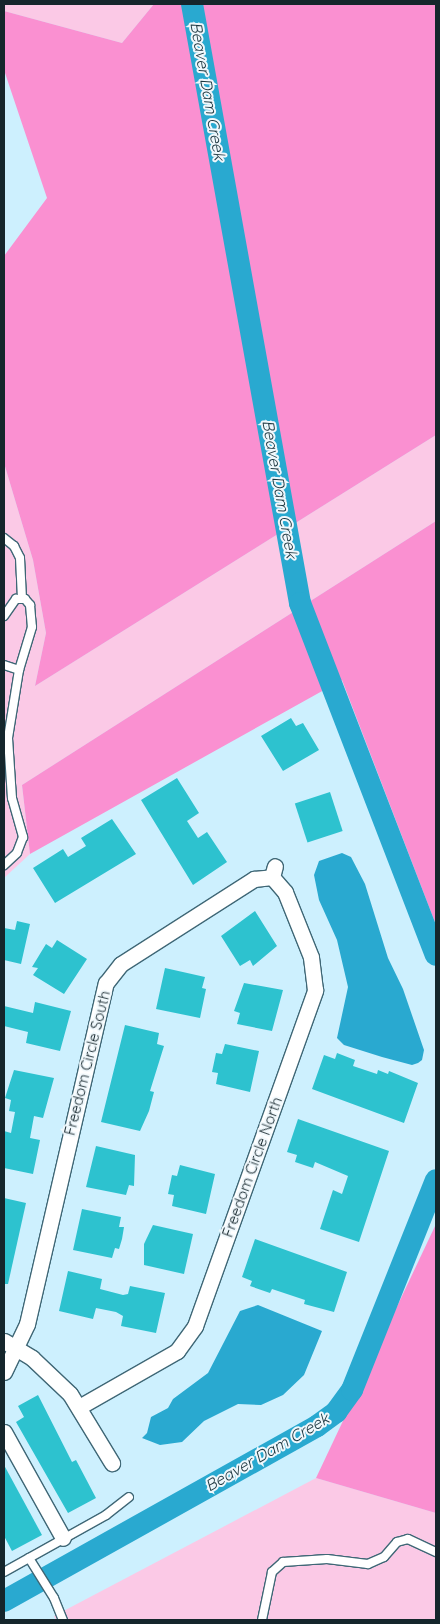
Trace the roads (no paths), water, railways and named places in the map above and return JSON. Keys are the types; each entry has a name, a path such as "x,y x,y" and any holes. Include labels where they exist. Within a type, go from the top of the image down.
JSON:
{"street":[{"name":"Freedom Circle South","path":"4,1372 18,1348 27,1324 106,983 121,964 254,879 274,871"},
{"name":"Freedom Circle North","path":"79,1408 177,1351 191,1334 198,1317 315,990 311,957 285,892 274,871"},
{"path":"4,1340 18,1348 45,1369 79,1408 112,1463"},
{"path":"4,1432 63,1538"}],"lane":[{"path":"4,538 14,546 20,558 22,599"},
{"path":"4,616 13,601 22,599 30,604 32,627 19,670 8,738 12,798 23,836 17,853 4,865"},
{"path":"4,665 19,670"},
{"path":"4,1572 31,1561 63,1538 106,1515 129,1497"},
{"path":"262,1620 272,1572 283,1562 327,1559 364,1565 384,1557 397,1542 408,1540 436,1552"},
{"path":"31,1561 51,1593 63,1620"}],"water":[{"path":"342,853 351,857 365,884 388,958 403,989 424,1050 422,1060 418,1063 412,1065 382,1057 344,1045 337,1038 348,987 337,940 319,900 314,875 319,861"},
{"path":"258,1305 322,1331 304,1375 283,1395 261,1405 238,1404 204,1421 182,1442 160,1445 142,1438 147,1433 151,1417 168,1408 173,1399 208,1373 240,1311"}],"waterway":[{"name":"Beaver Dam Creek","path":"192,4 300,603 436,955"},
{"name":"Beaver Dam Creek","path":"4,1601 317,1426 336,1412 352,1390 436,1180"}]}
